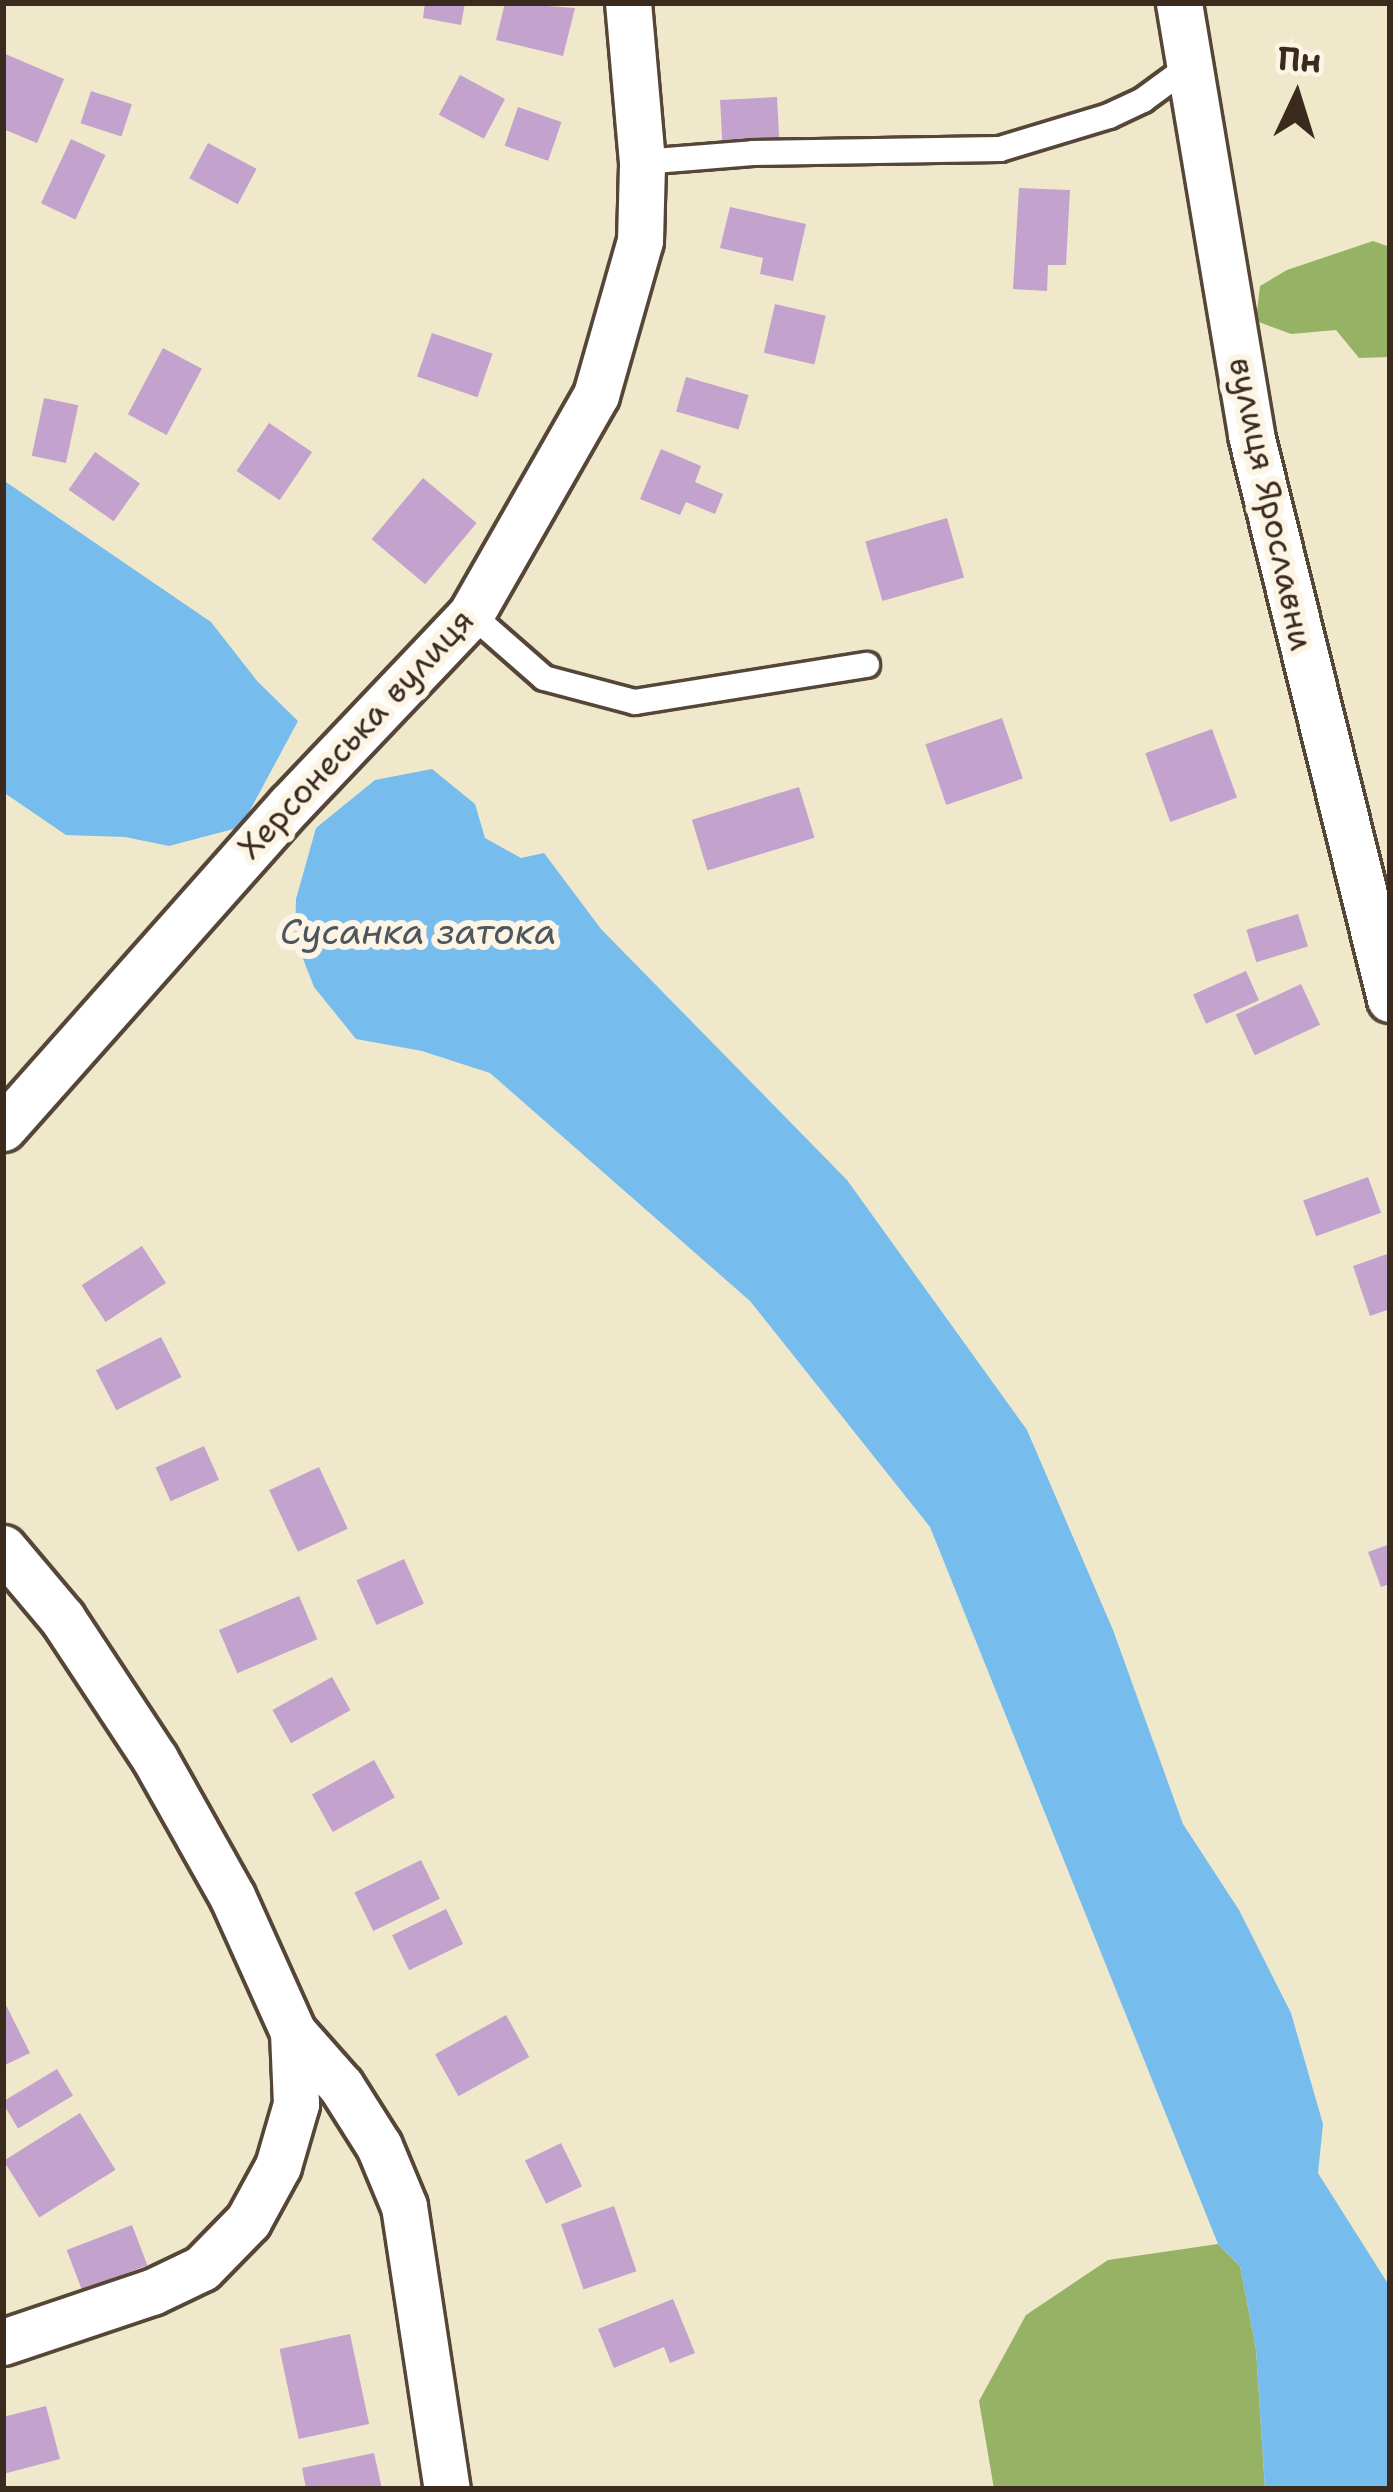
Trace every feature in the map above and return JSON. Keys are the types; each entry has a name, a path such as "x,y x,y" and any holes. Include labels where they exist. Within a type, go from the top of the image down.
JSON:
{"street":[{"name":"Херсонеська вулиця","path":"3,1128 290,805 471,614 596,395 640,241 642,162 628,3"},
{"name":"вулиця Ярославни","path":"1179,3 1251,435 1390,1000"},
{"path":"3,1548 62,1618 155,1759 232,1896 293,2032 340,2086 379,2146 404,2206 447,2489"},
{"path":"3,2342 152,2292 202,2268 248,2221 278,2166 296,2104 293,2032"}],"lane":[{"path":"642,162 753,153 1000,149 1109,116 1143,100 1192,64"},
{"path":"471,614 544,678 635,702 868,665"}],"green space":[{"path":"1373,241 1390,247 1390,357 1359,358 1336,330 1291,334 1256,321 1260,286 1287,270"},
{"path":"1218,2244 1240,2266 1256,2349 1265,2489 994,2489 979,2401 1026,2315 1108,2260"}],"water":[{"name":"Сусанка затока","path":"3,480 211,622 258,682 298,721 241,827 169,846 125,837 66,835 3,792"},
{"name":"Сусанка затока","path":"432,769 475,804 485,838 521,858 544,853 601,929 847,1180 1027,1430 1113,1630 1183,1824 1239,1910 1291,2013 1323,2124 1318,2173 1390,2287 1390,2489 1265,2489 1256,2349 1240,2266 1218,2244 930,1527 750,1301 490,1073 422,1051 356,1039 314,987 295,938 296,899 316,828 375,780"}],"building":[{"path":"425,3 465,3 461,25 423,18"},
{"path":"505,3 575,8 563,56 496,40"},
{"path":"3,53 64,79 37,143 3,129"},
{"path":"460,75 505,99 484,139 439,115"},
{"path":"91,91 132,104 121,137 80,123"},
{"path":"777,97 779,141 722,144 720,100"},
{"path":"518,107 561,122 548,161 505,146"},
{"path":"71,139 105,155 75,219 41,203"},
{"path":"208,143 257,169 238,204 189,178"},
{"path":"1019,188 1070,190 1066,265 1048,265 1047,291 1013,289"},
{"path":"730,207 806,224 793,281 760,274 763,258 720,248"},
{"path":"775,304 826,316 814,364 764,353"},
{"path":"432,333 493,354 478,397 417,376"},
{"path":"163,348 202,369 167,435 128,414"},
{"path":"686,377 748,395 739,430 676,412"},
{"path":"44,398 78,405 66,463 32,456"},
{"path":"269,423 312,452 280,500 237,471"},
{"path":"661,449 701,466 695,482 723,494 715,514 686,502 680,515 640,499"},
{"path":"95,452 140,484 114,521 69,490"},
{"path":"423,478 477,523 425,584 372,539"},
{"path":"947,518 964,578 882,601 865,541"},
{"path":"1002,718 1023,779 946,805 925,744"},
{"path":"1212,729 1237,798 1170,822 1145,753"},
{"path":"799,787 814,838 707,870 692,820"},
{"path":"1298,914 1308,947 1256,962 1246,930"},
{"path":"1246,971 1259,1000 1206,1024 1193,995"},
{"path":"1301,984 1320,1025 1255,1055 1236,1014"},
{"path":"1368,1177 1381,1213 1316,1236 1303,1201"},
{"path":"142,1246 166,1283 106,1322 82,1285"},
{"path":"1390,1253 1390,1309 1370,1316 1353,1266"},
{"path":"161,1337 181,1377 116,1410 96,1370"},
{"path":"204,1446 219,1480 171,1501 156,1468"},
{"path":"319,1467 348,1529 298,1552 269,1490"},
{"path":"1390,1544 1390,1584 1381,1587 1368,1552"},
{"path":"404,1559 424,1604 376,1625 356,1580"},
{"path":"299,1596 317,1639 237,1673 219,1630"},
{"path":"332,1677 350,1710 291,1743 273,1710"},
{"path":"374,1760 395,1798 333,1832 312,1794"},
{"path":"421,1860 440,1899 373,1931 354,1892"},
{"path":"446,1909 463,1944 409,1970 392,1935"},
{"path":"3,1999 30,2053 3,2066"},
{"path":"506,2015 529,2057 458,2096 435,2054"},
{"path":"57,2069 73,2096 18,2129 3,2101"},
{"path":"80,2113 116,2170 39,2218 4,2161"},
{"path":"561,2143 582,2186 546,2204 525,2161"},
{"path":"614,2206 636,2271 584,2289 561,2224"},
{"path":"132,2225 147,2265 82,2290 67,2250"},
{"path":"673,2299 695,2353 670,2363 664,2347 614,2368 598,2329"},
{"path":"350,2334 369,2424 299,2439 280,2349"},
{"path":"46,2406 60,2459 3,2474 3,2417"},
{"path":"374,2453 382,2489 306,2489 302,2468"}]}
